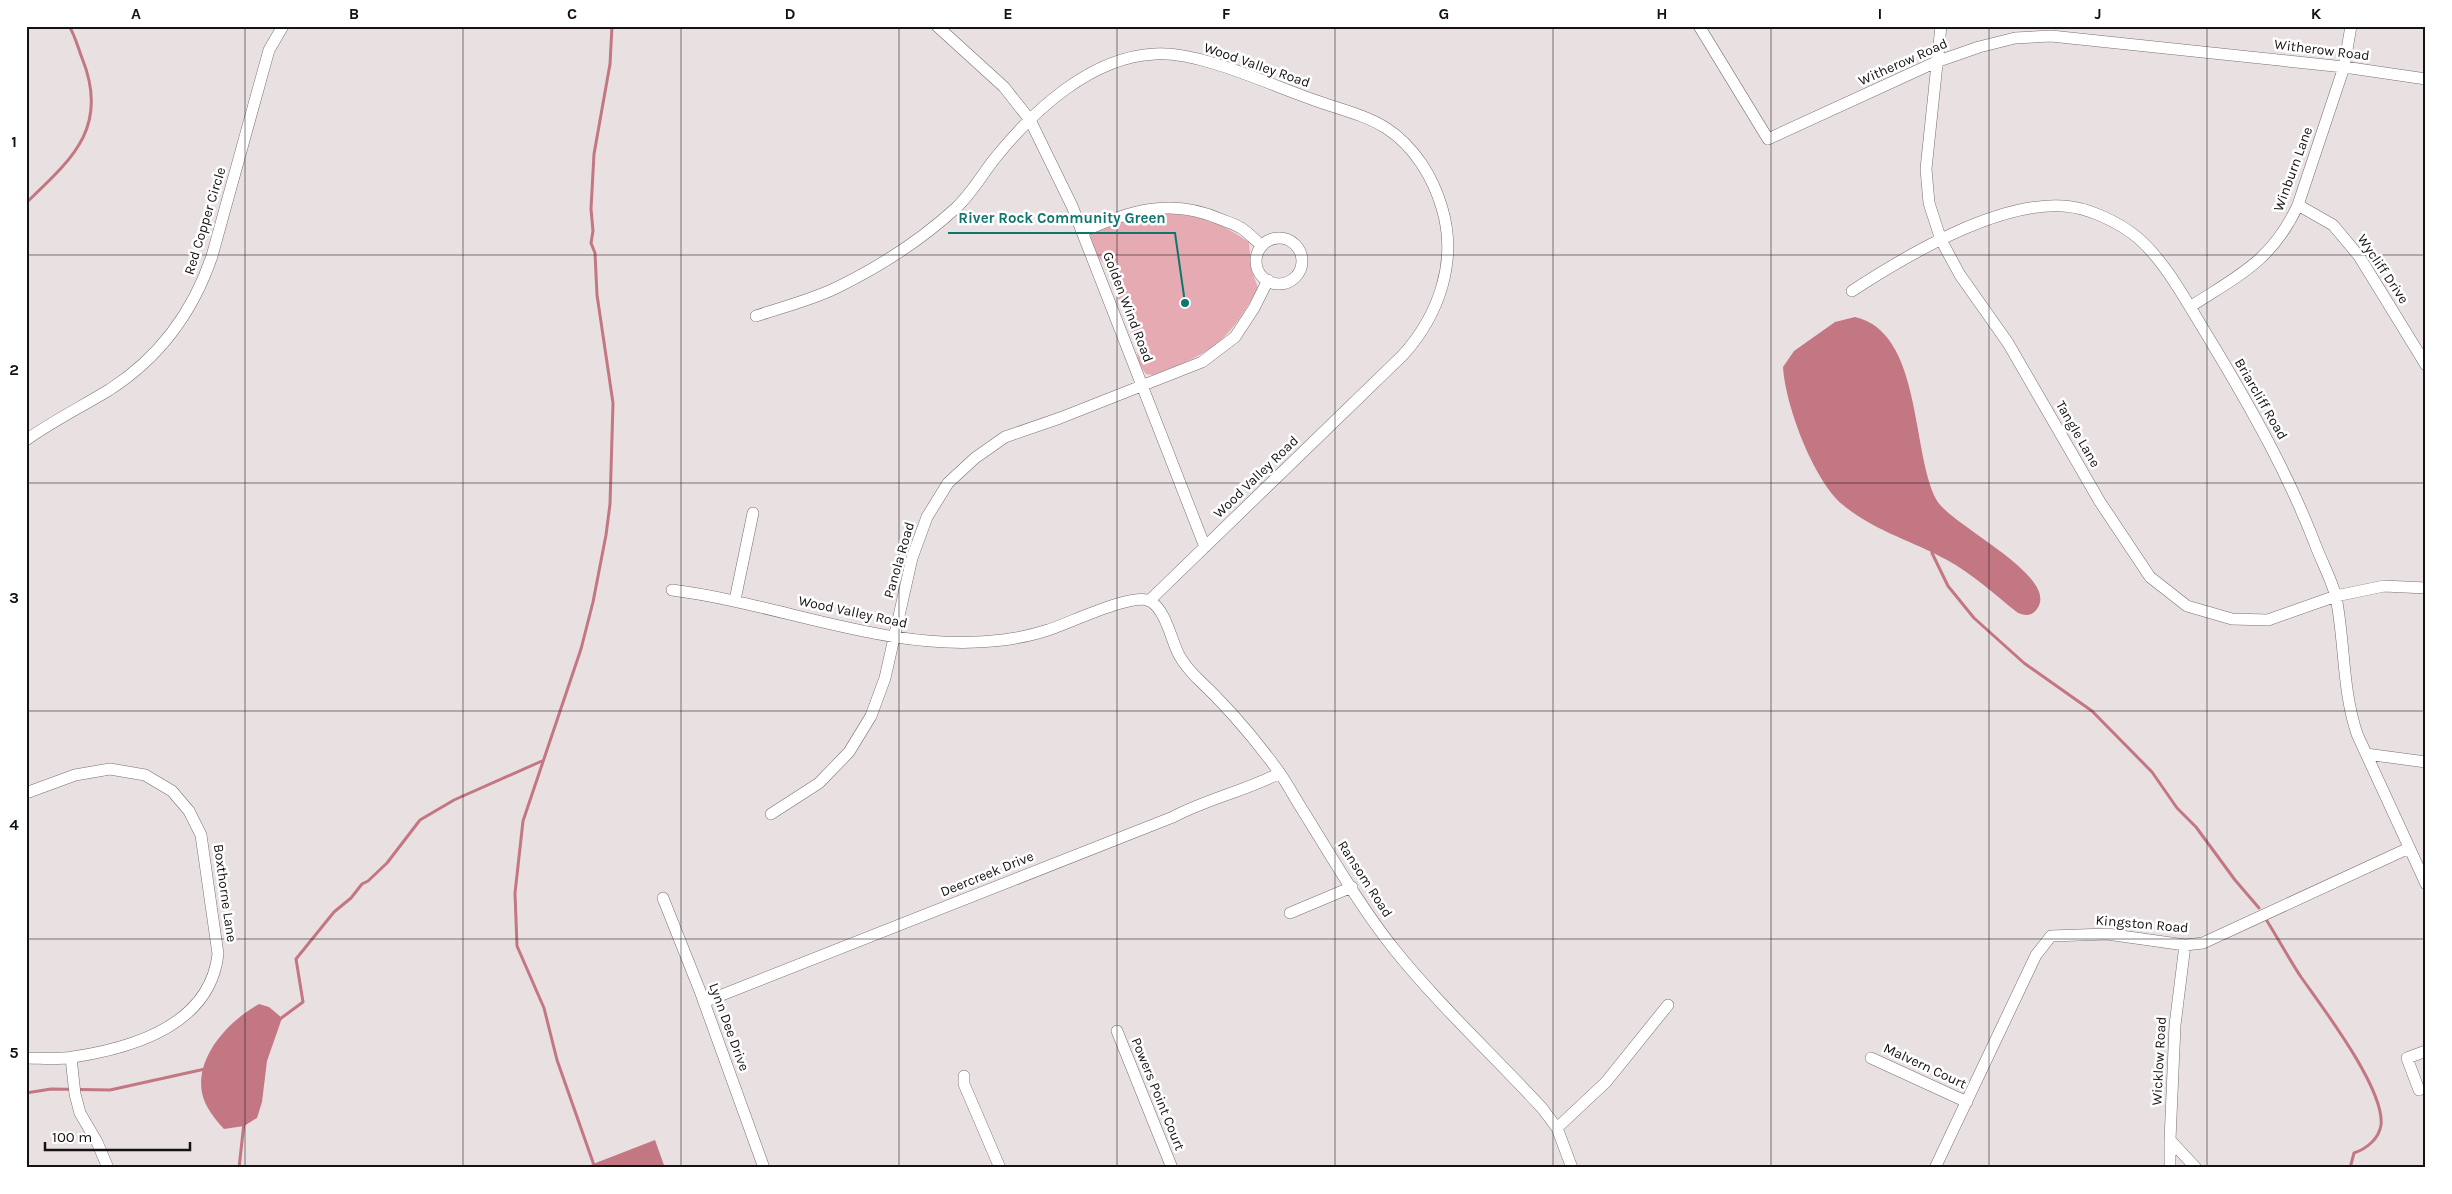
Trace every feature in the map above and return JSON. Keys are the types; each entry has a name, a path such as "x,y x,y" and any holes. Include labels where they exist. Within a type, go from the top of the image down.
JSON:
{"street":[{"name":"Golden Wind Road","path":"937,26 1004,87 1030,120 1057,172 1205,547"},
{"name":"Witherow Road","path":"1699,26 1768,139 1936,62 1979,47 2015,38 2051,36 2344,67 2426,79"},
{"name":"Tangle Lane","path":"1941,26 1926,169 1929,203 1941,240 1960,275 2008,343 2100,502 2150,577 2187,606 2232,620 2268,620 2336,596 2384,586 2426,588"},
{"name":"Winburn Lane","path":"2190,307 2267,254 2288,226 2298,205 2344,67 2351,26"},
{"name":"Red Copper Circle","path":"26,440 63,415 110,389 144,364 154,355 187,313 205,277 212,256 261,74 269,50 281,27"},
{"name":"Wood Valley Road","path":"672,590 735,600 775,612 893,638 940,642 1003,640 1044,632 1125,601 1146,600 1205,547 1420,336 1433,311 1447,269 1448,244 1444,215 1432,178 1414,153 1386,128 1202,59 1155,54 1110,64 1074,82 1030,120 1004,147 957,207 901,250 834,289 756,316"},
{"name":"Wycliff Drive","path":"2298,205 2334,225 2359,256 2426,365"},
{"path":"1082,232 1138,211 1163,206 1194,210 1214,216 1240,227 1262,246"},
{"name":"Briarcliff Road","path":"1852,291 1884,270 1941,240 1998,216 2024,209 2046,206 2077,208 2110,222 2137,237 2160,264 2190,307 2261,425 2303,511 2336,596 2349,709 2366,754 2426,884"},
{"path":"1285,239 1294,244 1302,257 1301,267 1292,279 1278,283 1268,280 1261,274 1257,265 1257,255 1262,246 1270,240 1285,239"},
{"name":"Panola Road","path":"771,814 819,783 849,752 871,716 885,678 912,558 927,517 948,483 975,458 1005,437 1202,362 1235,337 1254,308 1268,280"},
{"path":"735,600 753,513"},
{"name":"Ransom Road","path":"1146,600 1156,606 1163,617 1180,657 1190,670 1211,691 1280,773 1352,887 1394,949 1542,1108 1557,1128 1572,1168"},
{"path":"2366,754 2426,762"},
{"name":"Boxthorne Lane","path":"26,793 92,771 119,769 161,783 176,796 198,826 203,844 218,954 214,971 198,1002 183,1018 139,1041 71,1058 26,1058"},
{"name":"Deercreek Drive","path":"704,1002 1173,817 1200,803 1239,791 1280,773"},
{"name":"Kingston Road","path":"1935,1168 1967,1102 1992,1044 2024,984 2036,955 2051,936 2107,934 2185,945 2203,942 2409,848"},
{"path":"1290,913 1352,887"},
{"name":"Lynn Dee Drive","path":"663,898 704,1002 764,1168"},
{"name":"Wicklow Road","path":"2170,1168 2175,1025 2185,945"},
{"path":"1557,1128 1606,1082 1668,1005"},
{"name":"Powers Point Court","path":"1117,1031 1172,1168"},
{"path":"2419,1090 2408,1058 2426,1051"},
{"path":"71,1058 75,1094 80,1113 97,1142 108,1168"},
{"name":"Malvern Court","path":"1871,1058 1967,1102"},
{"path":"964,1076 964,1084 1000,1168"},
{"path":"2170,1140 2196,1168"}],"shaded area":[{"path":"1160,213 1207,220 1226,228 1249,242 1251,269 1258,288 1237,322 1216,344 1190,360 1153,375 1146,374 1140,364 1137,354 1138,346 1104,264 1093,250 1090,238 1091,234 1108,227"},
{"path":"1855,317 1877,327 1892,345 1903,368 1911,395 1928,478 1936,499 1945,510 2000,551 2033,582 2040,596 2037,609 2033,613 2026,615 2018,613 1957,566 1934,553 1881,529 1855,514 1843,505 1821,478 1802,440 1795,420 1789,401 1783,367 1794,351 1835,322"},
{"path":"259,1004 269,1007 282,1018 267,1061 262,1102 257,1118 244,1126 224,1129 203,1098 201,1079 204,1066 209,1053 226,1029"},
{"path":"655,1140 665,1168 584,1168 593,1164"}],"waterway":[{"path":"26,203 71,156 82,140 89,123 92,104 90,82 69,26"},
{"path":"595,1168 557,1060 544,1008 517,946 515,893 523,821 581,649 593,602 610,504 613,403 597,295 595,253 591,243 593,231 591,209 594,154 610,64 612,26"},
{"path":"1932,553 1948,586 1974,618 2024,663 2092,711 2152,772 2177,808 2196,827 2235,880 2259,908"},
{"path":"280,1019 303,1002 296,959 334,912 351,898 362,884 368,881 387,863 420,820 454,800 542,761"},
{"path":"2267,921 2301,977 2337,1028 2363,1070 2380,1110 2381,1125 2378,1135 2367,1146 2354,1153 2350,1168"},
{"path":"26,1093 51,1089 110,1090 205,1069"},
{"path":"239,1168 244,1123"}],"place":[{"name":"River Rock Community Green","path":"1185,303"}]}
